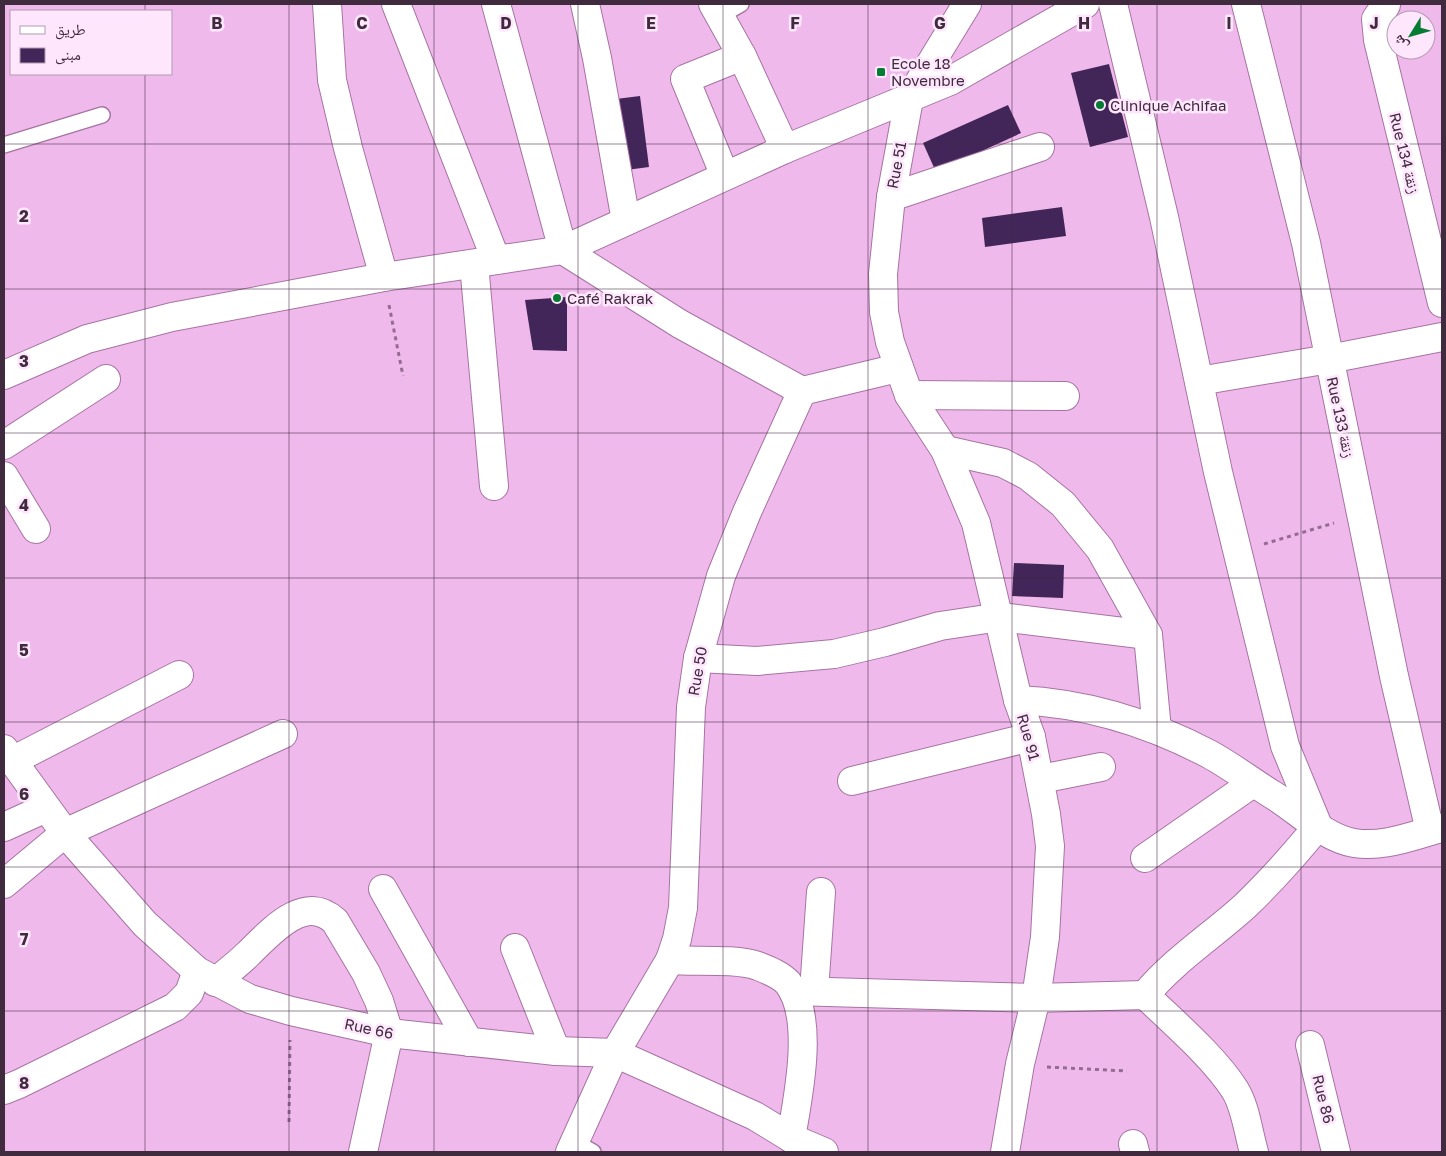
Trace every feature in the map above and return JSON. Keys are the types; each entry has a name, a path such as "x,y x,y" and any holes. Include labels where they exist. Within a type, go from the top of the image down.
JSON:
{"street":[{"path":"327,4 332,80 348,148 384,278"},
{"path":"396,4 485,262 494,486"},
{"path":"496,4 563,250 680,324 802,391 898,368"},
{"path":"585,4 598,58 626,221"},
{"name":"Rue 51","path":"890,342 884,312 883,274 890,197 909,100 967,4"},
{"path":"4,375 97,337 172,317 384,278 563,250 785,149 909,100 950,81 1084,4"},
{"path":"1113,4 1164,217 1218,472 1285,746 1318,826"},
{"name":"Rue 133 زنقة","path":"1246,4 1306,243 1394,676 1436,829"},
{"name":"Rue 134 زنقة","path":"1386,5 1376,20 1378,40 1442,303"},
{"path":"725,8 742,56 785,149"},
{"path":"725,176 685,79 742,56"},
{"path":"890,197 1040,147"},
{"path":"1199,381 1329,359 1442,337"},
{"name":"Rue 91","path":"890,342 909,395 945,450 976,523 1000,617 1018,700 1031,737 1041,778 1050,846 1045,937 1036,998 1020,1064 1005,1152"},
{"path":"4,445 106,379"},
{"name":"Rue 50","path":"579,1149 616,1053 670,960 678,939 683,908 691,707 698,658 721,576 747,512 802,391"},
{"path":"909,395 1065,396"},
{"path":"945,450 1003,463 1028,476 1062,504 1100,548 1148,635 1157,730"},
{"path":"4,476 36,530"},
{"path":"698,658 757,661 834,654 940,626 1000,617 1148,635"},
{"path":"8,755 180,675"},
{"path":"1018,700 1072,705 1108,714 1157,730 1210,754 1318,826 1353,843 1374,844 1404,839 1436,829"},
{"path":"4,884 65,833 283,734"},
{"path":"852,781 1031,737"},
{"name":"Rue 66","path":"8,755 65,833 145,924 206,976 250,999 291,1011 389,1033 556,1050 616,1053 755,1116 791,1138 824,1152"},
{"path":"1041,778 1101,767"},
{"path":"1145,858 1254,783"},
{"path":"4,827 46,808"},
{"path":"1145,995 1161,976 1244,906 1289,860 1318,826"},
{"path":"383,889 469,1042"},
{"path":"791,1138 803,1051 801,1020 803,991 820,892"},
{"path":"4,1090 174,1008 206,976 240,962 267,934 288,918 309,912 323,913 329,916 342,929 379,1001 389,1033 363,1152"},
{"path":"515,948 556,1050"},
{"path":"670,960 757,966 803,991 1036,998 1145,995 1203,1052 1235,1090 1243,1106 1254,1152"},
{"name":"Rue 86","path":"1310,1045 1336,1152"}],"lane":[{"path":"4,145 102,115"}],"path":[{"path":"384,278 403,376"},
{"path":"1238,551 1362,516"},
{"path":"288,1122 291,1011"},
{"path":"1062,1069 1127,1070"}],"building":[{"name":"Clinique Achifaa","path":"1109,64 1128,137 1090,147 1071,73"},
{"path":"640,96 649,167 619,171 608,100"},
{"path":"1008,105 1021,133 936,172 923,143"},
{"path":"1062,207 1066,236 985,247 982,218"},
{"path":"567,297 567,351 533,350 525,300"},
{"path":"1014,563 1064,565 1063,598 1012,596"}],"place":[{"name":"Ecole 18 Novembre","path":"881,72"},
{"name":"Clinique Achifaa","path":"1100,105"},
{"name":"Café Rakrak","path":"557,298"}]}
